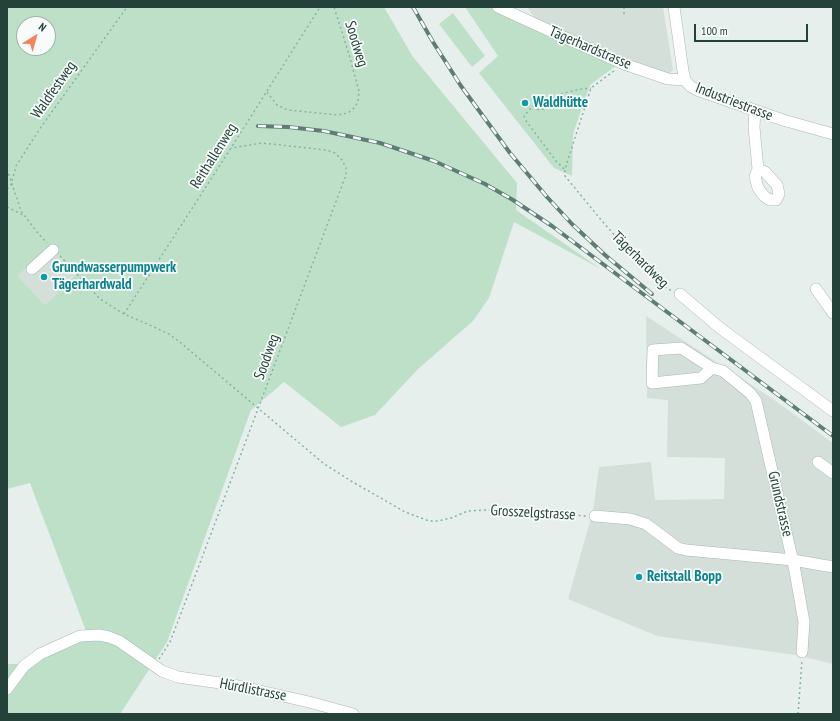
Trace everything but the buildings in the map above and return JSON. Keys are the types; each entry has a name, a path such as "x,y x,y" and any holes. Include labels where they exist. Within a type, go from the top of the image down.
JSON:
{"street":[{"name":"Tägerhardstrasse","path":"498,7 511,10 559,35 624,64 668,79 685,80"},
{"name":"Industriestrasse","path":"674,7 685,80 690,86 696,90 756,111 833,134"},
{"path":"756,111 754,127 758,169"},
{"path":"32,269 53,250"},
{"path":"816,290 833,313"},
{"name":"Tägerhardweg","path":"680,294 720,328 833,411"},
{"name":"Grundstrasse","path":"717,370 701,378 652,383 653,350 681,348 717,370 750,393 756,401 793,560 804,622 802,652"},
{"path":"818,462 833,473"},
{"name":"Grosszelgstrasse","path":"595,516 630,519 646,524 675,545 686,550 793,560 833,567"},
{"name":"Hürdlistrasse","path":"7,688 24,666 33,658 68,641 86,635 99,635 114,639 132,649 167,673 178,678 234,685 309,702 353,714"}],"path":[{"name":"Waldfestweg","path":"12,185 16,166 39,130 127,7"},
{"name":"Reithallenweg","path":"124,314 320,7"},
{"name":"Soodweg","path":"267,92 277,106 288,110 338,115 348,113 354,108 358,102 359,91 334,7"},
{"path":"624,7 624,15"},
{"path":"564,169 591,88 624,64"},
{"name":"Tägerhardweg","path":"591,88 564,93 555,97 544,109 539,110 533,106 524,116 526,121 564,169 565,176 626,248 665,287 680,294"},
{"name":"Soodweg","path":"154,665 165,650 177,624 346,178 346,168 342,160 338,156 326,150 262,143 231,148"},
{"path":"7,169 20,211 24,216"},
{"path":"7,189 12,185"},
{"path":"7,207 24,216"},
{"name":"Grosszelgstrasse","path":"24,216 53,250 100,299 124,314 169,334 323,463 405,512 429,521 438,521 468,511 488,510 595,516"},
{"path":"798,714 802,652"}],"shaded area":[{"path":"527,7 663,7 673,70 669,74 621,59 537,21"},
{"path":"50,246 76,273 45,305 18,276"},
{"path":"646,316 773,399 833,443 833,664 796,655 657,636 568,599 593,511 599,467 651,462 655,500 724,499 725,458 667,457 668,400 647,398"}],"green space":[{"path":"7,7 384,7 413,57 517,183 516,210 601,269 514,222 489,298 473,321 418,369 375,415 341,427 284,382 251,410 167,642 121,714 7,714 7,664 24,664 86,631 30,483 7,489","holes":["50,246 76,274 45,305 18,276"]},
{"path":"465,7 492,7 617,65 590,85 573,134 572,176 554,168 479,73 498,56"},
{"path":"453,13 485,56 472,67 439,24"}],"railway":[{"path":"413,7 461,86 510,153 572,224 605,255 652,294"},
{"path":"258,126 288,127 324,131 380,143 434,161 485,184 513,200 552,226 833,436"}],"place":[{"name":"Waldhütte","path":"525,103"},
{"name":"Grundwasserpumpwerk Tägerhardwald","path":"44,277"},
{"name":"Reitstall Bopp","path":"639,577"}]}
